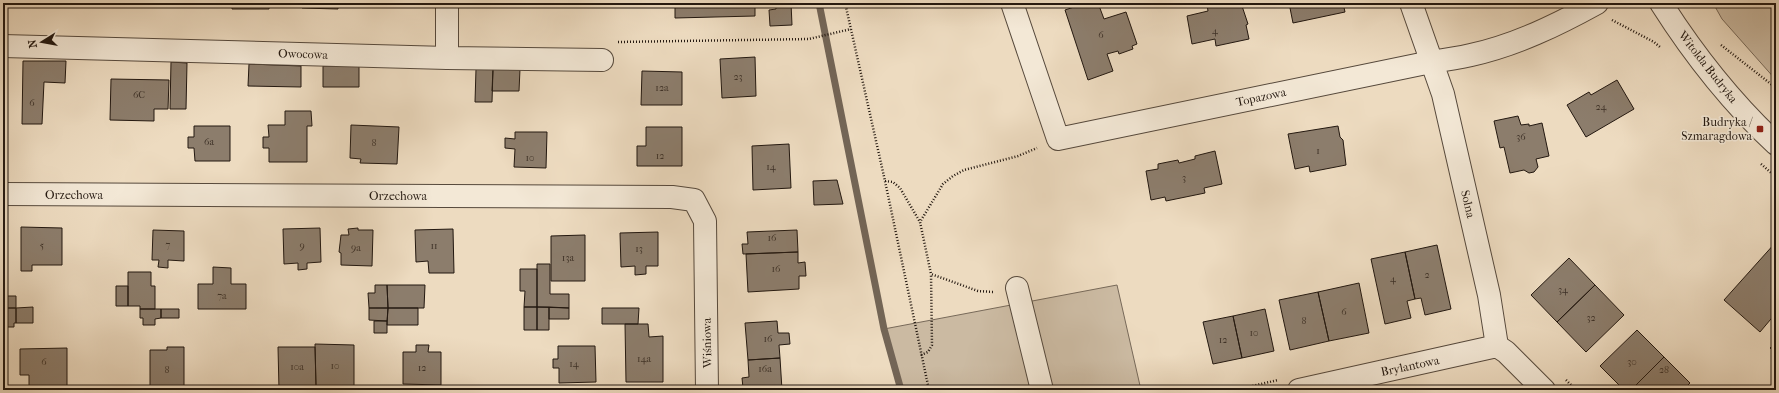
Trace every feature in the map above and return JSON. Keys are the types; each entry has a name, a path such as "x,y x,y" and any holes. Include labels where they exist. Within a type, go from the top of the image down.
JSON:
{"street":[{"path":"447,3 447,58"},
{"path":"1012,3 1058,139"},
{"name":"Solna","path":"1411,3 1447,109 1489,295 1497,346"},
{"name":"Topazowa","path":"1058,139 1431,62 1471,56 1504,46 1538,33 1596,3"},
{"name":"Witolda Budryka","path":"1661,3 1702,64 1727,94 1776,144"},
{"name":"Owocowa","path":"3,46 447,58 602,60"},
{"name":"Orzechowa","path":"3,194 672,197 694,200 705,221 706,296"},
{"path":"1017,288 1042,390"},
{"name":"Wiśniowa","path":"706,296 707,390"},
{"path":"1497,346 1506,352 1544,390"},
{"name":"Brylantowa","path":"1290,385 1497,346"}],"path":[{"path":"846,4 885,181 928,390"},
{"path":"602,60 617,42 809,39 851,30"},
{"path":"1717,40 1721,45 1776,88"},
{"path":"920,222 943,184 953,176 964,170 1018,156 1058,139"},
{"path":"885,181 893,182 900,188 920,222 931,274 932,345 928,352 921,354"},
{"path":"931,274 978,291 1000,292 1017,288"},
{"path":"1235,390 1290,385"}],"shaded area":[{"path":"1713,3 1776,3 1776,80 1722,19"},
{"path":"1117,285 1141,390 901,390 884,329"}],"building":[{"path":"153,3 194,3 194,7 153,7"},
{"path":"232,3 269,3 269,9 232,9"},
{"path":"302,3 338,3 338,9 302,8"},
{"path":"675,3 755,3 755,16 675,18"},
{"path":"776,3 791,3 792,25 770,26 769,10 776,9"},
{"path":"1086,3 1098,3 1104,19 1126,12 1137,44 1132,46 1133,49 1119,54 1118,51 1107,54 1113,71 1088,80 1065,10"},
{"path":"1214,3 1241,3 1248,24 1246,25 1249,39 1216,46 1215,39 1192,44 1187,16 1208,11 1207,5"},
{"path":"1289,3 1343,3 1345,12 1293,23"},
{"path":"755,57 756,96 722,98 720,59"},
{"path":"23,61 66,61 65,83 44,82 42,124 22,124"},
{"path":"171,62 187,63 186,109 170,109"},
{"path":"249,64 301,66 301,87 248,86"},
{"path":"323,66 359,66 359,87 323,87"},
{"path":"476,69 493,69 492,102 475,102"},
{"path":"493,69 520,69 519,91 492,91"},
{"path":"642,71 682,72 682,105 641,105"},
{"path":"111,79 169,80 168,109 154,109 154,121 110,120"},
{"path":"1617,80 1634,109 1586,137 1567,105 1589,92 1591,95"},
{"path":"285,111 311,111 312,126 307,126 307,162 269,162 269,148 263,148 263,137 269,137 268,125 285,125"},
{"path":"1518,116 1521,125 1529,124 1529,126 1542,123 1549,156 1536,159 1538,167 1534,172 1529,173 1524,170 1510,173 1504,147 1500,148 1494,121"},
{"path":"351,125 399,127 397,164 360,163 361,159 350,158"},
{"path":"194,126 230,126 230,161 195,161 194,148 188,148 188,137 194,137"},
{"path":"1338,126 1340,137 1343,140 1346,165 1310,172 1309,166 1295,169 1288,134"},
{"path":"646,127 682,127 682,166 637,166 637,146 646,146"},
{"path":"515,132 547,132 546,168 514,167 515,149 505,148 505,138 515,139"},
{"path":"789,144 791,188 753,190 752,146"},
{"path":"1215,151 1222,184 1204,188 1205,193 1166,201 1165,197 1151,200 1146,171 1158,169 1158,164 1178,160 1179,163 1195,159 1195,156"},
{"path":"837,180 843,204 814,205 813,181"},
{"path":"21,227 62,228 62,265 32,265 32,271 21,271"},
{"path":"320,228 321,262 307,263 307,269 298,270 298,263 284,264 283,229"},
{"path":"358,228 358,230 373,230 372,266 341,265 341,253 339,252 341,235 349,235 348,229"},
{"path":"453,229 454,273 429,273 428,261 416,262 415,230"},
{"path":"153,230 184,231 184,261 168,260 168,268 158,267 159,260 152,260"},
{"path":"797,230 798,252 743,254 742,244 748,244 747,232"},
{"path":"658,232 658,266 646,266 646,274 635,275 635,266 621,267 620,233"},
{"path":"585,235 585,281 551,281 551,236"},
{"path":"1776,242 1776,313 1760,332 1724,300"},
{"path":"1437,245 1451,309 1425,315 1421,298 1415,299 1405,252"},
{"path":"798,252 798,263 805,262 806,276 799,276 799,289 748,292 746,254"},
{"path":"1405,252 1415,299 1407,301 1411,318 1385,324 1371,259"},
{"path":"1569,258 1595,285 1557,322 1531,295"},
{"path":"537,264 550,264 550,294 569,294 569,308 537,307"},
{"path":"213,267 231,268 231,284 246,284 246,309 198,309 198,284 213,284"},
{"path":"520,269 537,269 537,307 524,307 525,291 520,291"},
{"path":"128,272 151,272 151,286 155,286 155,309 140,309 140,306 128,306"},
{"path":"1359,283 1369,333 1329,341 1318,292"},
{"path":"375,285 387,285 388,308 369,308 368,293 375,293"},
{"path":"387,285 425,285 424,308 388,308"},
{"path":"1595,285 1624,315 1586,352 1557,322"},
{"path":"116,286 128,286 128,306 116,306"},
{"path":"1318,292 1329,341 1290,350 1279,300"},
{"path":"3,296 16,296 16,308 3,308"},
{"path":"33,307 33,323 16,323 16,308"},
{"path":"524,307 537,307 537,330 524,330"},
{"path":"537,307 549,307 549,330 537,330"},
{"path":"549,307 569,308 569,319 549,319"},
{"path":"3,308 16,308 16,323 14,323 14,327 3,327"},
{"path":"369,308 388,308 387,321 369,320"},
{"path":"388,308 418,308 418,325 387,325"},
{"path":"602,308 639,308 638,324 602,324"},
{"path":"140,309 161,309 161,318 155,319 155,325 143,325 143,318 140,318"},
{"path":"161,309 179,309 179,318 161,318"},
{"path":"1265,309 1274,351 1242,358 1233,316"},
{"path":"1233,316 1242,358 1213,364 1203,322"},
{"path":"374,321 387,321 387,333 374,333"},
{"path":"777,321 778,333 789,333 790,344 779,345 780,358 748,360 745,323"},
{"path":"625,324 648,324 649,337 663,336 663,382 626,382"},
{"path":"1637,330 1664,357 1631,390 1624,390 1600,366"},
{"path":"1776,342 1776,353 1770,348"},
{"path":"315,344 354,345 354,386 316,386"},
{"path":"416,345 429,345 428,352 441,352 441,385 403,384 403,352 416,352"},
{"path":"558,346 595,346 596,382 559,383 559,368 553,368 553,359 558,359"},
{"path":"167,347 184,347 184,390 150,389 150,350 167,350"},
{"path":"278,347 315,347 316,386 312,390 279,390"},
{"path":"67,348 67,390 29,390 29,375 20,375 20,349"},
{"path":"1664,357 1690,383 1683,390 1631,390"},
{"path":"780,358 782,390 750,390 750,387 743,388 742,378 749,377 748,360"}],"waterway":[{"path":"819,3 884,329 901,390"}],"place":[{"name":"Budryka / Szmaragdowa","path":"1760,129"}]}
